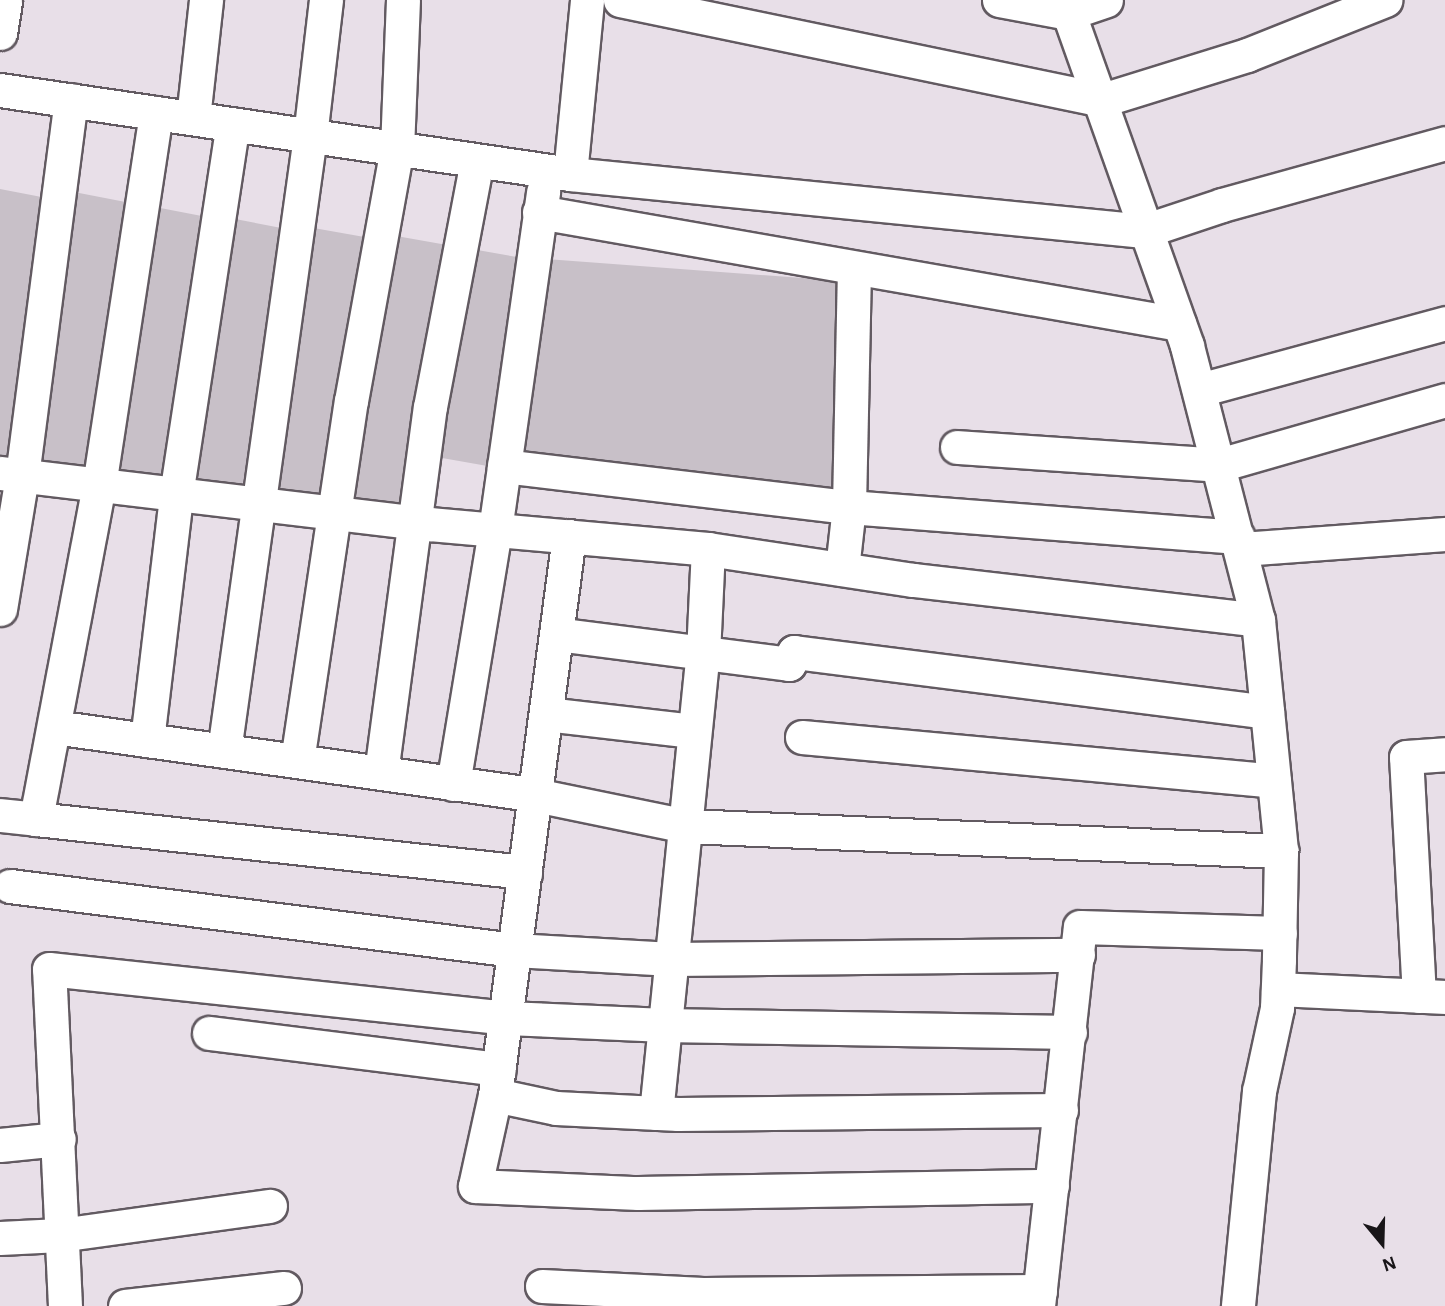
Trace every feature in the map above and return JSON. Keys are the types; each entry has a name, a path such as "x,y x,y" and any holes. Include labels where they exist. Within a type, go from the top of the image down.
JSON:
{"street":[{"path":"0,33 5,0"},
{"path":"192,118 206,0"},
{"path":"224,751 310,136 326,0"},
{"path":"298,761 334,513 397,149 403,0"},
{"path":"453,784 495,530 540,212 558,172 587,0"},
{"path":"620,0 1102,100 1247,55 1385,0"},
{"path":"999,0 1067,6 1106,0"},
{"path":"1067,6 1102,100 1144,231 1179,324 1199,390 1258,620 1281,851 1280,933 1277,1008 1259,1091 1238,1306"},
{"path":"0,90 558,172 1144,231 1222,205 1445,143"},
{"path":"0,609 11,474 71,100"},
{"path":"36,819 99,485 156,113"},
{"path":"147,740 176,495 233,124"},
{"path":"381,773 430,407 477,161"},
{"path":"540,212 1179,324"},
{"path":"842,569 849,507 854,268"},
{"path":"1199,390 1445,323"},
{"path":"957,447 1219,465 1445,400"},
{"path":"504,466 849,507 1239,543 1445,534"},
{"path":"11,474 414,522 708,549 842,569 1258,620"},
{"path":"569,536 497,1082 475,1186 638,1193 1052,1186"},
{"path":"656,1113 703,654 708,549"},
{"path":"556,634 789,664 794,652 1267,712"},
{"path":"546,714 694,731"},
{"path":"54,727 535,795 686,827 1281,851"},
{"path":"802,737 1274,781"},
{"path":"1278,989 1432,997 1406,758 1445,754"},
{"path":"0,815 525,872"},
{"path":"10,886 514,950 672,960 1077,956"},
{"path":"542,1286 703,1300 1039,1298 1080,928 1280,933"},
{"path":"65,1306 49,969 506,1018 665,1025 1070,1032"},
{"path":"209,1033 497,1082 556,1108 656,1113 1061,1110"},
{"path":"0,1145 59,1139"},
{"path":"0,1238 60,1234 270,1206"},
{"path":"125,1306 284,1288"}],"building":[{"path":"0,189 52,199 11,463 0,462"},
{"path":"74,192 136,204 84,472 22,460"},
{"path":"150,206 211,218 159,486 98,474"},
{"path":"230,218 292,230 240,498 178,486"},
{"path":"308,227 370,238 323,506 261,495"},
{"path":"385,234 447,245 399,515 337,504"},
{"path":"466,248 524,258 487,466 429,456"},
{"path":"546,259 843,281 841,500 514,457"}]}
